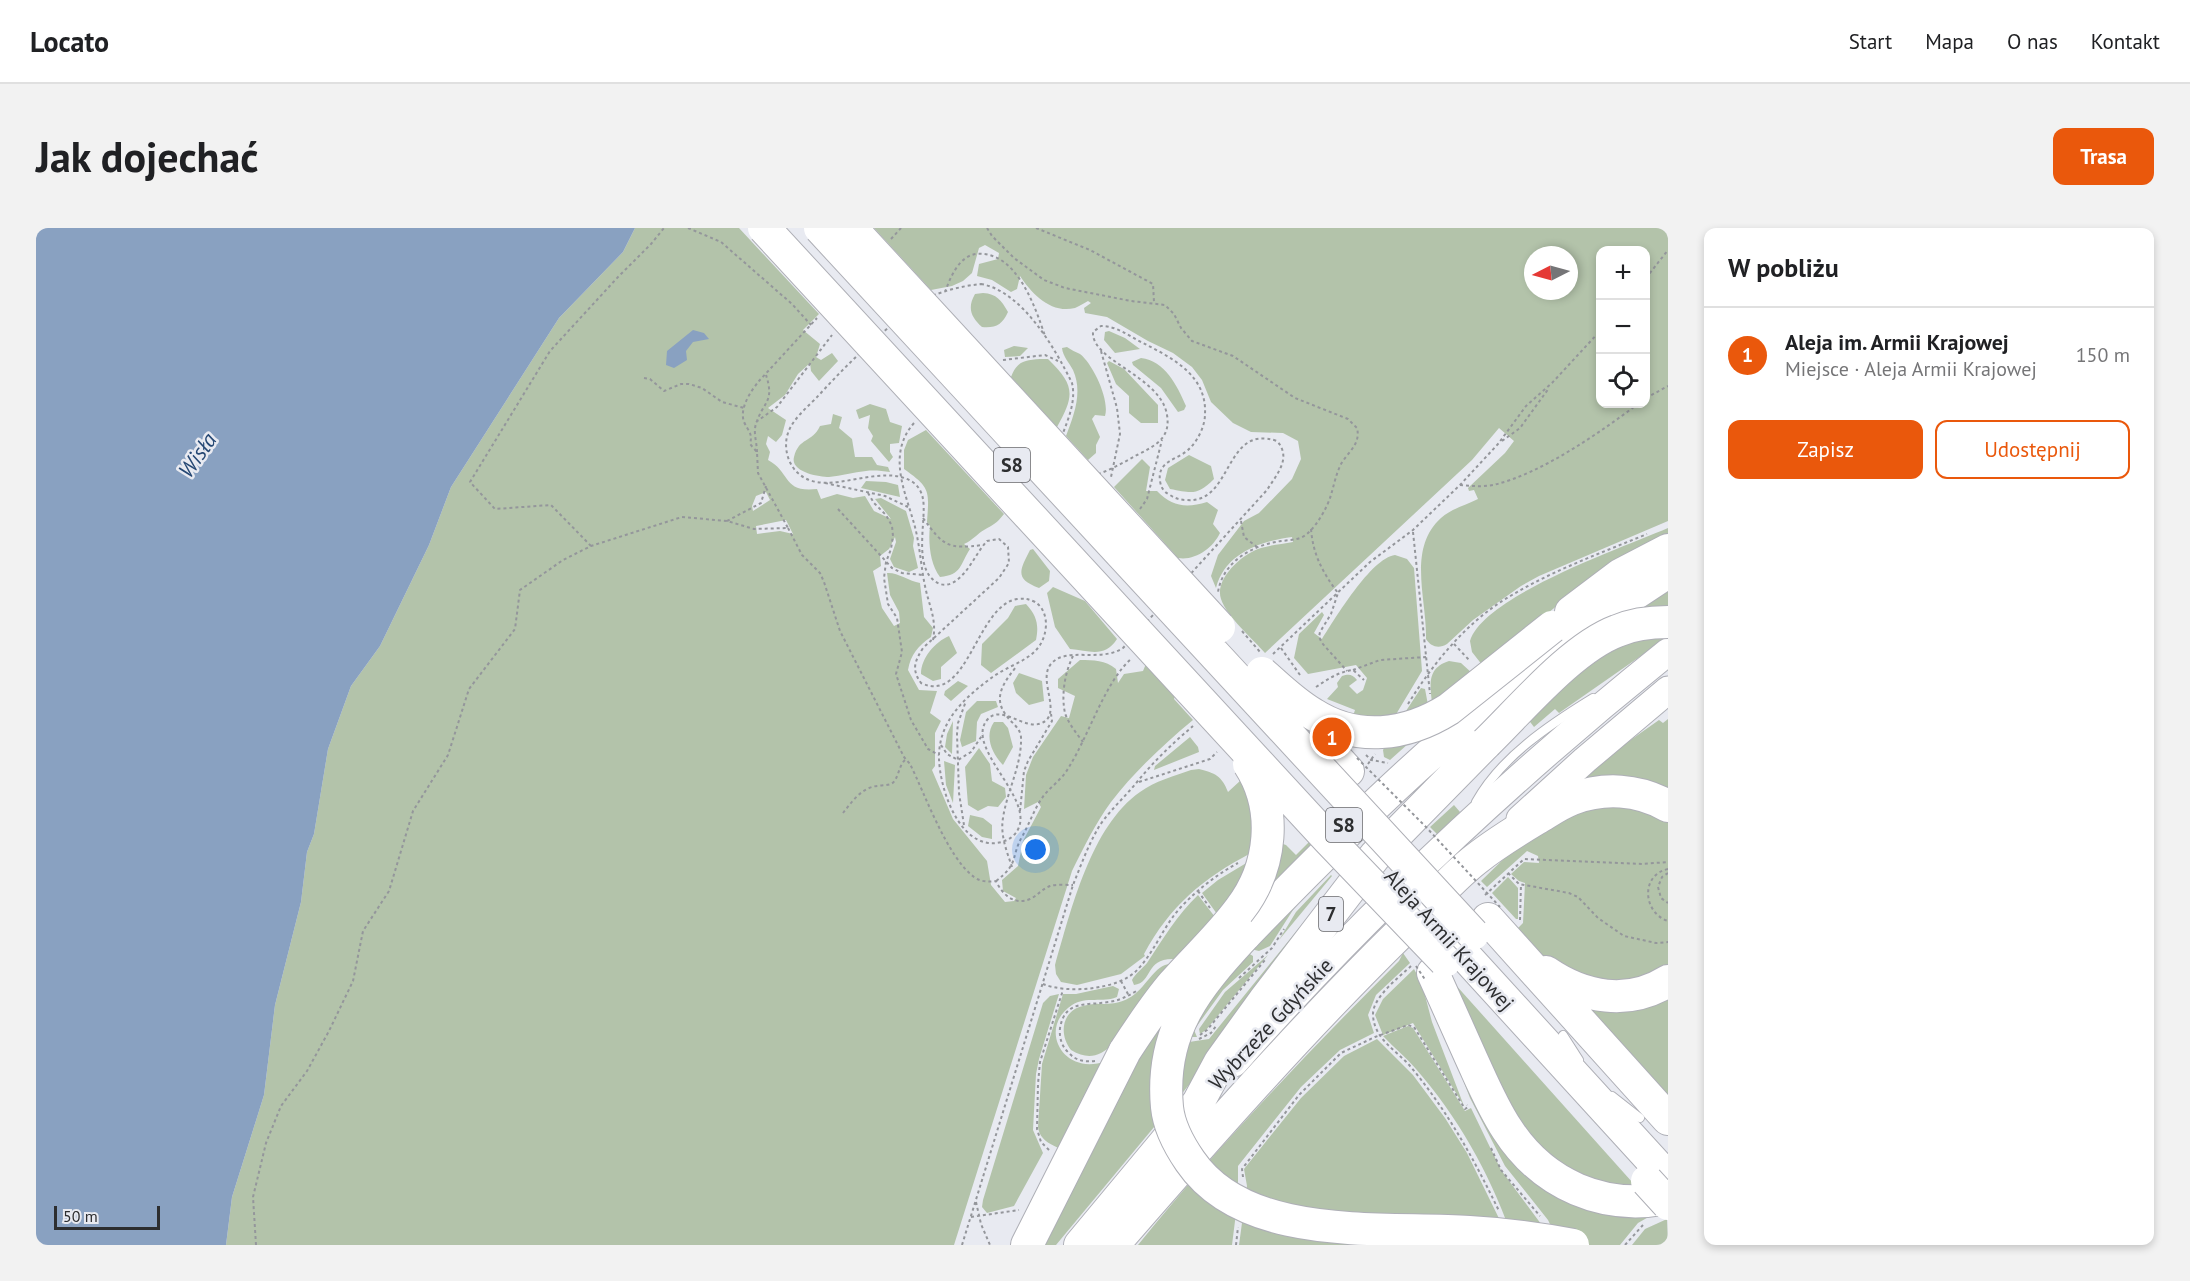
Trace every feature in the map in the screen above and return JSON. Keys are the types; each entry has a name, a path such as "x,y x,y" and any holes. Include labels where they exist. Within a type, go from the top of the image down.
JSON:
{"highway":[{"path":"764,228 1241,687 1325,746 1456,951 1661,1185 1631,1202 1597,1197 1562,1183 1532,1160 1508,1131 1500,1117 1456,951"},
{"name":"S8","path":"793,228 1241,687"},
{"name":"S8","path":"820,228 1241,687"},
{"path":"851,228 1241,687 1388,903 1456,951 1644,1123"},
{"path":"1241,687 1307,711 1336,726 1366,732 1399,731 1424,723 1449,709 1620,575 1668,550"},
{"path":"1573,1245 1469,1232 1346,1227 1289,1221 1258,1212 1233,1200 1201,1175 1184,1153 1172,1127 1166,1098 1167,1065 1176,1033 1190,1002 1215,968 1375,805 1472,717 1559,646 1623,600 1668,572"},
{"name":"7","path":"1198,1103 1220,1062 1375,856 1569,662 1617,631 1644,624 1668,622"},
{"path":"1028,1245 1125,1051 1172,985 1241,909 1255,884 1264,859 1268,822 1261,789 1252,770 1241,687"},
{"name":"Aleja Armii Krajowej","path":"1241,687 1456,951 1644,1123 1661,1185"},
{"path":"1475,860 1520,828 1558,806 1589,794 1616,790 1630,792 1657,800 1668,806"},
{"name":"Wybrzeże Gdyńskie","path":"1113,1245 1300,1035 1367,965 1475,860"},
{"path":"1456,951 1543,970 1559,981 1584,992 1607,997 1631,996 1651,990 1668,981"},
{"name":"Wybrzeże Gdyńskie","path":"1080,1245 1198,1103"}],"main road":[{"name":"Wybrzeże Gdyńskie","path":"1198,1103 1334,957 1469,824 1624,687 1668,652"},
{"name":"Wybrzeże Gdyńskie","path":"1475,860 1585,760 1668,690"}],"lane":[{"path":"1555,1041 1587,1073"},
{"path":"1603,1089 1644,1123"}],"path":[{"path":"591,546 551,505 495,509 470,482 550,351 664,228"},
{"path":"688,228 721,242 792,304 811,325"},
{"path":"886,244 901,228"},
{"path":"987,228 1014,258 1044,280 1065,288 1165,305 1192,341 1233,356 1294,398 1348,419 1354,424 1358,433 1356,445 1339,467 1328,505 1311,530 1298,539 1246,551 1230,567 1220,584 1218,593"},
{"path":"1036,228 1090,250 1153,284 1154,302"},
{"path":"1650,273 1668,250"},
{"path":"945,293 950,279 964,259 972,254 985,253 995,256 1003,261 1026,288 1047,342"},
{"path":"920,302 967,285 989,286 1016,302 1030,315 1061,363 1045,355 999,361"},
{"path":"926,289 934,298"},
{"path":"757,452 750,444 752,437 750,429 744,421 744,408 751,391 817,318"},
{"path":"756,422 777,407 816,360 833,335"},
{"path":"962,1245 1073,885 1100,826 1145,770 1241,687 1370,562 1413,531 1460,485 1498,444 1526,406 1552,383 1596,335"},
{"path":"1101,351 1117,408 1120,434 1111,478"},
{"path":"765,374 770,388 769,397 756,422 758,473 802,555 819,573 824,582 840,631 910,764 948,844 974,877 984,882 996,882 1012,867 1021,838 1043,796 1068,769 1104,696 1123,666 1135,656"},
{"path":"644,378 650,379 664,391 681,384 695,385 722,402 744,408"},
{"path":"1498,444 1520,428 1552,383"},
{"path":"1650,396 1668,386"},
{"path":"1460,485 1491,485 1521,477 1596,435 1633,408"},
{"path":"916,421 906,432 900,462 903,491 916,528 923,575 934,616 933,640"},
{"path":"1054,428 1062,437"},
{"path":"1132,516 1147,499 1161,440"},
{"path":"1095,472 1103,480"},
{"path":"823,483 885,496 908,507"},
{"path":"728,521 761,503 766,486"},
{"path":"868,493 892,526 893,543 886,562 884,578 888,604 897,618 902,652 896,674 911,720 928,749 939,755"},
{"path":"838,509 886,562 902,573 923,575"},
{"path":"256,1245 253,1197 266,1143 281,1106 307,1071 352,981 363,932 389,891 413,811 448,755 469,689 515,628 520,590 563,561 591,546 682,517 728,521 754,529 788,528"},
{"path":"923,518 933,533 948,545 960,547 983,545"},
{"path":"1241,519 1244,537 1257,547"},
{"path":"1311,530 1315,554 1327,578 1338,593"},
{"path":"1413,531 1430,695"},
{"path":"1183,568 1191,576"},
{"path":"1338,593 1331,615 1319,637 1347,670"},
{"path":"1239,628 1241,687"},
{"path":"1454,644 1472,663"},
{"path":"1280,647 1301,675"},
{"path":"1074,655 1066,677 1065,714 1083,742"},
{"path":"1311,690 1335,675 1380,660 1426,657"},
{"path":"1012,867 1004,842 1003,818 1017,769 1021,737 1017,726 1005,715 999,697 1002,685 1018,664"},
{"path":"1353,670 1364,680"},
{"path":"964,828 958,794 958,723 967,698"},
{"path":"1020,817 1024,771 1052,721 1051,710"},
{"path":"958,760 971,752 983,734"},
{"path":"940,743 947,754 958,760"},
{"path":"1364,752 1371,760 1393,764"},
{"path":"1357,758 1426,827 1456,951"},
{"path":"843,813 862,791 891,784 895,780 901,763 906,759"},
{"path":"1583,861 1642,864 1668,862"},
{"path":"1668,869 1662,870 1653,877 1648,898 1653,911 1668,921"},
{"path":"1508,873 1521,884 1569,893 1578,897 1598,918 1624,936 1656,943 1668,942"},
{"path":"1668,873 1662,877 1658,887 1661,898 1668,903"},
{"path":"996,882 1001,892 1020,902 1029,900 1050,886 1073,885"},
{"path":"1520,919 1521,884"},
{"path":"1042,984 1063,990 1084,989 1121,981 1137,971 1168,922 1198,891"},
{"path":"1121,981 1129,996"},
{"path":"1044,1159 1049,1149 1041,1142 1037,1129 1040,1062 1063,990"},
{"path":"1243,1183 1242,1169 1299,1095 1341,1053 1379,1036 1408,1025 1413,1026 1465,1109 1468,1107 1463,1098"},
{"path":"1199,1035 1208,1030"},
{"path":"1379,1036 1409,1065 1447,1116 1470,1151 1503,1218"},
{"path":"1625,1245 1661,1185"},
{"path":"976,1202 990,1245"},
{"path":"971,1218 1022,1209"}],"green space":[{"path":"635,228 739,228 819,314 803,330 820,344 816,357 821,360 832,353 838,361 819,381 811,371 810,363 798,374 785,395 768,408 786,420 782,435 776,442 768,436 766,444 770,452 768,460 792,485 798,488 817,489 821,499 837,494 853,498 865,496 874,511 891,519 875,499 881,498 906,511 914,538 913,546 918,568 909,572 894,567 890,559 896,542 895,537 889,549 880,556 881,566 873,571 882,608 894,626 900,623 899,612 890,595 887,573 920,583 924,617 933,628 931,637 913,655 908,670 919,690 937,691 930,713 941,721 935,733 935,766 932,770 953,819 987,861 991,885 1005,902 1014,901 1016,898 1003,891 1002,880 1018,866 1023,841 1041,807 1038,802 1024,809 1026,775 1033,757 1061,716 1069,718 1075,696 1058,688 1058,679 1080,660 1090,660 1103,662 1116,669 1118,683 1124,674 1143,671 1148,659 1176,693 1174,699 1193,720 1129,780 1111,802 1072,871 954,1245 226,1245 232,1197 264,1095 275,1005 301,902 307,852 314,834 328,749 351,686 380,646 429,545 451,487 559,318 623,252","holes":["766,492 770,500 753,511 752,506 756,496","786,520 793,534 780,531 757,534 756,526"]},
{"path":"874,228 1668,228 1668,521 1539,576 1473,620 1447,644 1438,647 1433,645 1426,639 1421,575 1424,544 1431,530 1441,518 1478,499 1474,490 1469,491 1468,488 1505,453 1514,441 1499,428 1472,460 1265,653 1234,620 1224,606 1220,591 1226,575 1246,555 1261,548 1293,542 1292,537 1268,542 1246,551 1227,566 1216,588 1211,576 1218,555 1244,521 1259,513 1292,479 1301,459 1298,441 1283,433 1251,432 1233,423 1211,402 1202,380 1192,367 1173,353 1107,317 1085,313 1084,308 1091,303 1088,301 1075,308 1058,308 1036,296 1020,276 1017,289 1011,292 992,280 977,276 979,264 998,259 999,253 985,245 979,248 972,273 963,281 952,286 931,290"},
{"path":"983,293 998,298 1008,312 1001,323 995,326 982,327 971,312 975,294"},
{"path":"1109,331 1125,338 1140,349 1115,353 1104,340 1105,332"},
{"path":"1014,346 1028,348 1020,356 1005,357 1004,350"},
{"path":"1067,347 1080,354 1090,366 1105,401 1105,416 1095,415 1092,419 1100,437 1096,445 1096,453 1088,460 1066,436 1077,395 1076,378 1062,348"},
{"path":"1141,358 1157,364 1169,375 1186,406 1184,410 1178,412 1161,388 1133,365 1132,362"},
{"path":"1048,359 1063,376 1069,391 1067,407 1057,427 1011,377 1022,362"},
{"path":"1109,361 1124,369 1158,405 1158,423 1141,423 1129,413 1129,396 1116,384 1107,363"},
{"path":"870,404 886,409 890,422 902,426 899,443 890,444 893,457 889,462 871,441 873,436 868,428 870,415 859,419 856,410"},
{"path":"833,414 842,417 839,428 852,439 855,457 872,457 877,465 888,467 890,472 869,471 824,477 806,473 796,466 794,457 799,446 820,426 831,424"},
{"path":"926,430 1004,514 964,544 970,549 957,571 940,577 930,553 926,491 919,481 904,469 904,450 908,440"},
{"path":"1189,455 1211,466 1214,479 1194,492 1170,489 1165,480 1168,468"},
{"path":"1142,459 1150,467 1146,491 1157,491 1168,500 1180,505 1207,502 1218,510 1213,524 1220,533 1213,544 1203,552 1191,557 1178,558 1114,487"},
{"path":"866,481 898,485 900,497 861,488"},
{"path":"1668,528 1668,535 1575,591 1483,666 1472,652 1470,641 1480,624 1500,607 1557,575"},
{"path":"1033,549 1050,571 1049,581 1039,588 1026,581 1021,573 1026,557"},
{"path":"1395,555 1407,559 1414,568 1422,671 1395,716 1383,718 1353,716 1355,710 1327,699 1338,687 1337,683 1342,676 1350,675 1357,680 1349,686 1357,694 1363,690 1367,678 1356,665 1308,674 1294,658 1299,634 1322,612 1324,615 1314,633 1322,639 1344,604 1365,578 1375,567"},
{"path":"1668,581 1668,637 1559,713 1555,709 1534,727 1514,701"},
{"path":"1053,587 1085,601 1117,639 1112,645 1096,652 1070,649 1055,627 1047,593"},
{"path":"1026,604 1036,621 1036,640 991,673 981,665 982,644 1008,618 1015,606"},
{"path":"949,636 957,653 941,667 941,679 933,681 921,674 923,662 934,646"},
{"path":"1449,661 1461,663 1473,674 1432,703 1433,672"},
{"path":"1019,673 1042,681 1044,701 1029,705 1016,693 1013,683"},
{"path":"958,681 968,686 951,701 944,695 945,691"},
{"path":"1421,688 1425,689 1428,705 1404,714"},
{"path":"977,701 996,701 998,707 981,714 977,722 976,741 962,747 960,740 966,712"},
{"path":"1668,719 1668,798 1567,792 1615,751 1659,720 1663,723"},
{"path":"953,721 952,754 945,747 947,734"},
{"path":"994,722 1003,722 1008,728 1013,747 1003,765 991,745 990,733"},
{"path":"1418,735 1390,760 1384,757 1383,750 1388,741"},
{"path":"1190,737 1199,752 1154,770 1155,766"},
{"path":"979,748 990,764 992,781 1005,788 1006,797 998,807 988,806 978,811 968,805 965,767"},
{"path":"944,761 955,765 953,803 946,785"},
{"path":"1199,769 1217,776 1228,792 1241,780 1251,816 1251,853 1217,873 1189,895 1154,937 1145,956 1121,974 1077,985 1061,982 1056,974 1055,965 1068,920 1085,871 1108,826 1123,807 1146,788 1171,777"},
{"path":"1615,799 1668,817 1668,1107 1517,929 1523,923 1525,883 1511,874 1524,862 1539,863 1538,856 1527,851 1487,887 1481,881 1518,845 1541,827"},
{"path":"1454,805 1460,812 1440,837 1430,827"},
{"path":"970,815 983,818 992,825 992,839 982,837 968,826"},
{"path":"1312,839 1320,849 1246,918 1280,843 1286,845 1296,855"},
{"path":"1328,859 1329,872 1293,910 1270,946 1259,951 1246,948"},
{"path":"1248,862 1236,889 1217,914 1202,893 1218,880"},
{"path":"1332,876 1279,940 1296,912"},
{"path":"1508,877 1518,888 1518,919 1492,893"},
{"path":"1337,881 1224,1040 1184,1091 1056,1245 1035,1245 1165,1009 1189,1042 1209,1039"},
{"path":"1198,895 1215,917 1176,959 1159,962 1140,983 1134,985 1133,978"},
{"path":"1243,950 1253,956 1253,962 1223,990 1194,1030 1197,1037 1190,1037 1189,1026"},
{"path":"1403,953 1410,963 1376,995 1368,1015 1374,1033 1340,1050 1301,1087 1238,1166 1238,1197 1232,1245 1138,1245 1232,1135 1399,961"},
{"path":"1268,955 1206,1030 1200,1034 1199,1029 1225,992"},
{"path":"1171,964 1113,1044 1093,1056 1071,1050 1064,1031 1066,1018 1070,1013 1083,1006 1123,1001 1135,994 1160,968"},
{"path":"1414,969 1422,984 1432,1022 1464,1106 1413,1023 1383,1035 1375,1015 1383,999"},
{"path":"1454,983 1641,1192 1615,1191 1548,1161 1511,1117"},
{"path":"1113,986 1119,989 1117,997 1077,1002 1062,1015 1056,1026 1056,1037 1060,1048 1067,1056 1078,1062 1091,1064 1106,1061 1062,1150 1044,1139 1038,1127 1042,1064 1063,994 1076,994"},
{"path":"1059,994 1036,1074 1033,1130 1043,1153 1014,1206 987,1213 982,1207 983,1200 1043,1003 1050,996"},
{"path":"1439,1018 1498,1134 1652,1215 1638,1223 1620,1245 1560,1245 1548,1220 1505,1166 1470,1098"},
{"path":"1408,1026 1413,1028 1465,1111 1471,1108 1501,1170 1544,1228 1510,1231 1482,1166 1458,1125 1416,1069 1383,1036"},
{"path":"1377,1039 1413,1075 1445,1118 1467,1153 1512,1245 1239,1245 1247,1186 1244,1169 1301,1098 1344,1056"},
{"path":"1667,1219 1668,1245 1632,1245 1645,1229"}],"water":[{"name":"Wisła","path":"36,228 635,228 623,252 559,318 451,487 429,545 380,646 351,686 328,749 314,834 307,852 301,902 275,1005 264,1095 232,1197 226,1245 36,1245"},
{"path":"693,330 704,333 709,339 693,342 686,351 687,360 674,368 666,365 667,351"}],"place":[{"name":"Aleja im. Armii Krajowej","path":"1332,737"}]}
